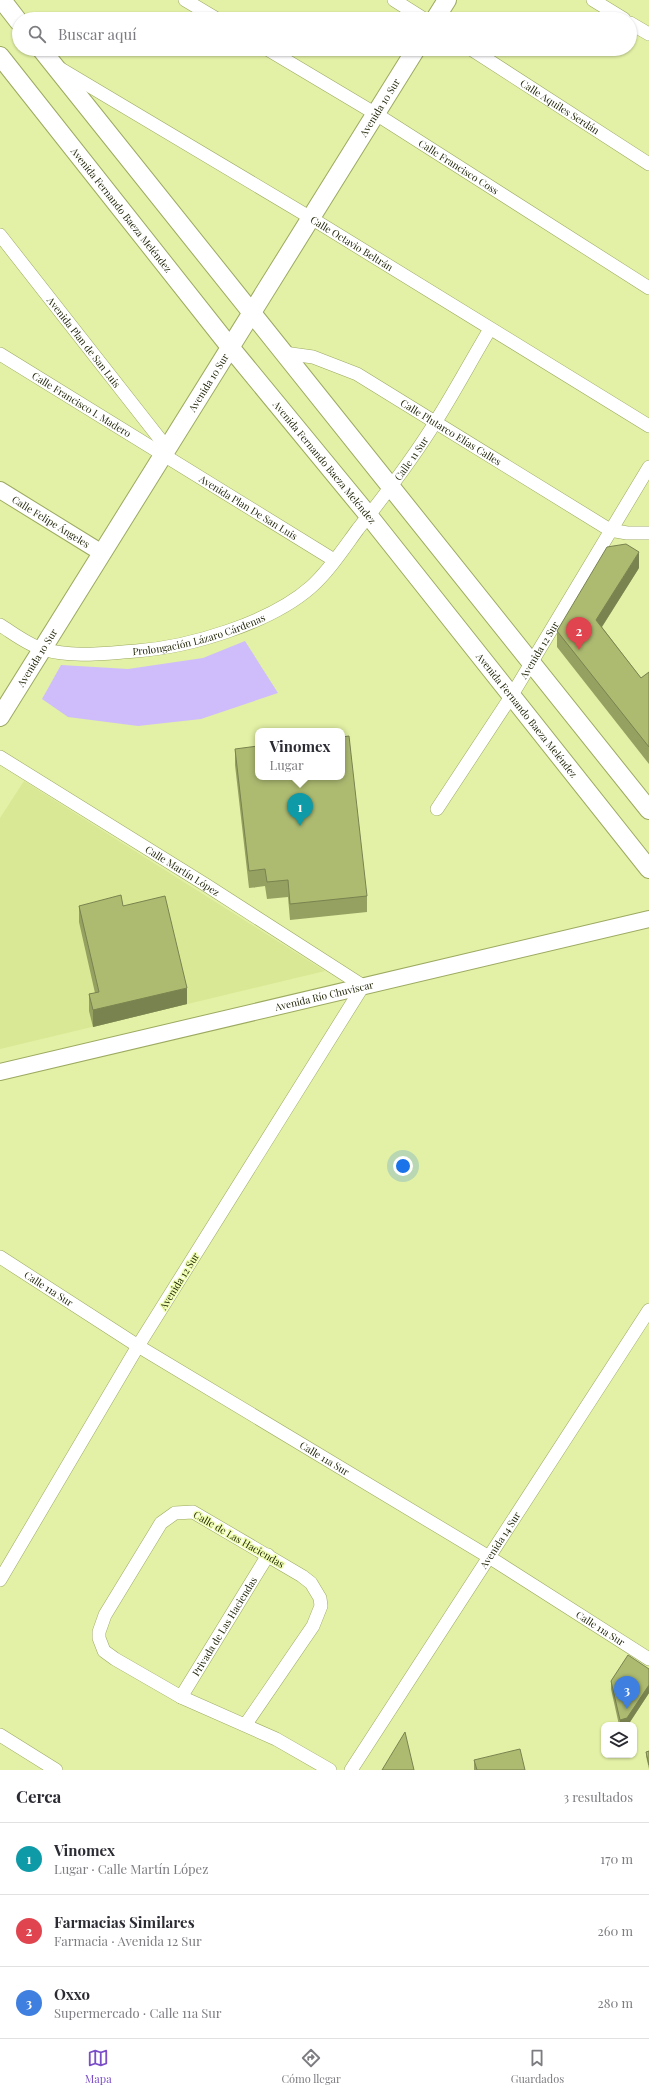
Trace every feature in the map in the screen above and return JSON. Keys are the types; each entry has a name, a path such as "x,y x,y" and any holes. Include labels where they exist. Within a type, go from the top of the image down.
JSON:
{"main road":[{"path":"2,0 12,13"},
{"path":"439,12 447,0"},
{"name":"Avenida Fernando Baeza Meléndez","path":"0,56 230,347 369,516 649,869"},
{"path":"47,56 649,810"},
{"name":"Avenida 10 Sur","path":"0,717 412,56"}],"street":[{"path":"185,0 205,12"},
{"path":"394,0 413,12"},
{"path":"593,0 613,12"},
{"path":"637,27 649,34"},
{"name":"Calle Francisco Coss","path":"279,56 376,114 649,288"},
{"name":"Calle Aquiles Serdán","path":"482,56 649,164"},
{"name":"Calle Octavio Beltrán","path":"53,64 311,218 649,426"},
{"name":"Avenida Plan de San Luis","path":"0,235 165,452"},
{"name":"Calle 11 Sur","path":"334,560 369,516 436,422 490,329"},
{"name":"Calle Plutarco Elías Calles","path":"284,353 313,358 357,374 610,530"},
{"name":"Calle Francisco I. Madero","path":"0,354 165,452"},
{"name":"Avenida Plan De San Luis","path":"165,452 334,560"},
{"name":"Avenida 12 Sur","path":"437,809 512,695 649,467"},
{"name":"Calle Felipe Ángeles","path":"0,490 102,553"},
{"path":"610,530 627,533 649,533"},
{"name":"Prolongación Lázaro Cárdenas","path":"42,649 78,654 154,650 193,641 244,625 275,611 312,586 334,560"},
{"path":"0,626 42,649"},
{"name":"Calle Martín López","path":"0,757 206,885 364,986"},
{"name":"Avenida Río Chuviscar","path":"0,1072 649,919"},
{"name":"Avenida 12 Sur","path":"0,1580 138,1346 364,986"},
{"name":"Calle 11a Sur","path":"0,1257 138,1346 488,1557 649,1659"},
{"name":"Avenida 14 Sur","path":"351,1770 649,1310"},
{"name":"Calle de Las Haciendas","path":"246,1724 313,1626 321,1606 320,1598 311,1583 268,1555 192,1512 175,1513 162,1523 105,1615 99,1638 104,1651 115,1659 181,1697 246,1724 296,1750 330,1770"},
{"name":"Privada de Las Haciendas","path":"181,1697 268,1555"},
{"path":"0,1736 56,1770"}],"shaded area":[{"path":"245,641 278,693 201,719 138,726 68,717 42,699 61,665 128,669 203,658"},
{"path":"24,781 325,971 0,1049 0,818"}],"building":[{"path":"626,544 639,552 596,620 641,678 649,672 649,747 557,631 607,547"},
{"path":"349,736 367,896 290,904 288,880 267,882 265,869 249,871 235,749 255,746 255,780 345,780 345,737"},
{"path":"121,895 123,906 165,896 187,988 93,1010 89,994 99,992 79,906"},
{"path":"628,1655 649,1669 649,1685 627,1718 620,1720 611,1681"},
{"path":"405,1732 414,1770 382,1770"},
{"path":"520,1749 525,1770 477,1770 474,1760"},
{"path":"649,1751 649,1765 646,1752"}],"place":[{"name":"Farmacias Similares","path":"579,650"},
{"name":"Vinomex","path":"300,826"},
{"name":"Oxxo","path":"627,1709"}]}
